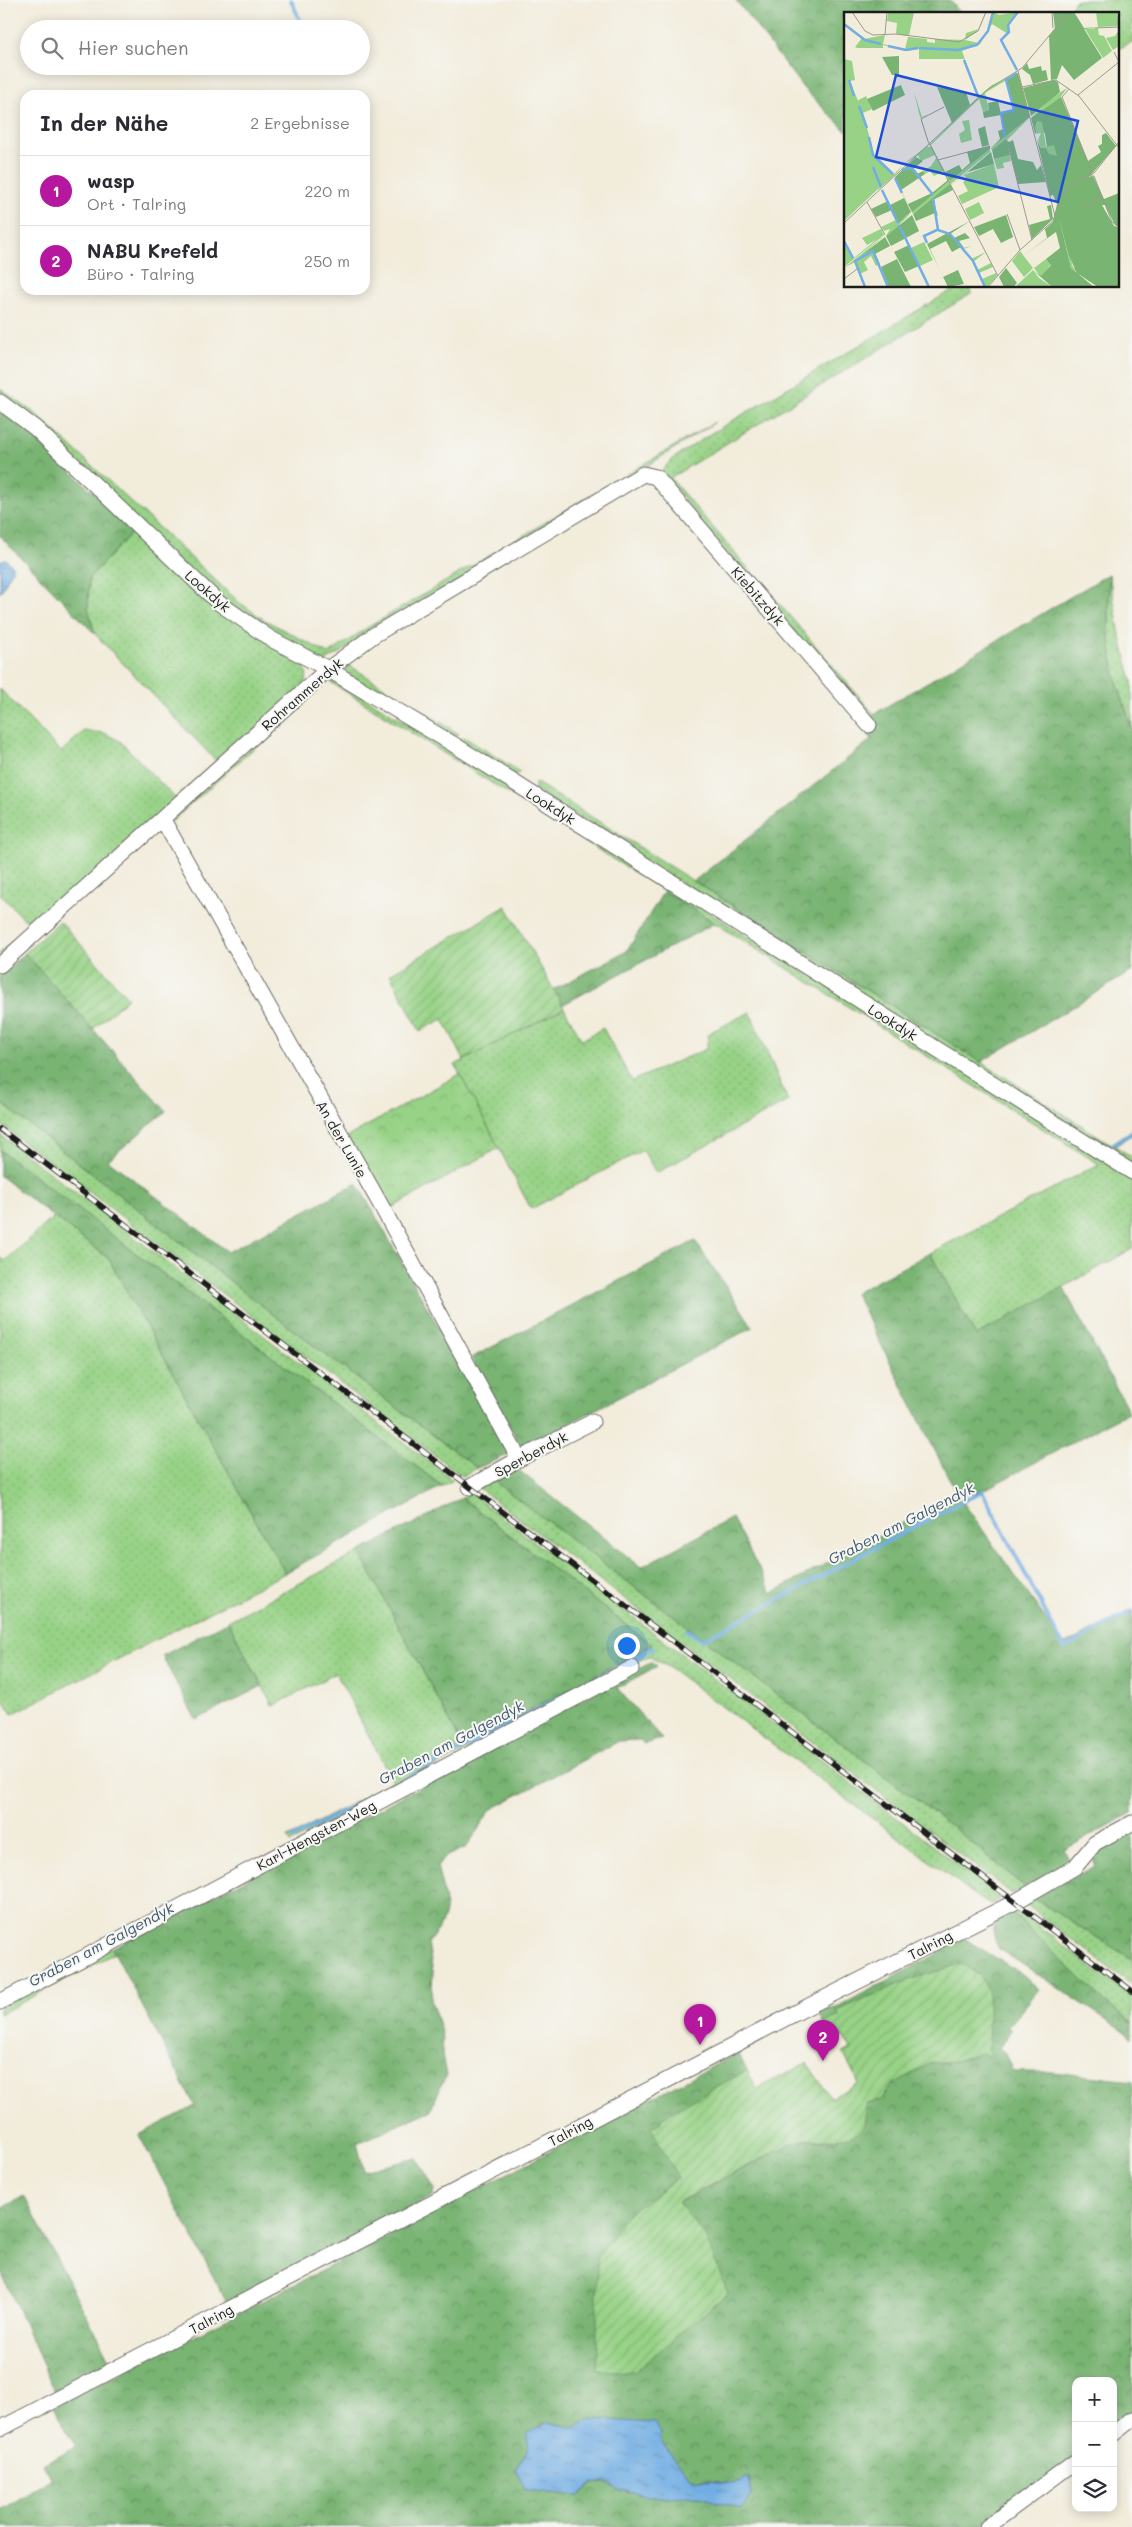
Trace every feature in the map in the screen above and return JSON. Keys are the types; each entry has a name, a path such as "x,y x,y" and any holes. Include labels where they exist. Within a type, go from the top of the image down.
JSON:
{"street":[{"name":"Lookdyk","path":"0,402 35,428 219,603 271,640 328,669 452,744 1132,1172"},
{"name":"Rohrammerdyk","path":"0,965 163,820 328,669 374,635 643,474"},
{"name":"Kiebitzdyk","path":"643,474 656,477 869,725"},
{"name":"An der Lunie","path":"163,820 378,1200 519,1459"},
{"name":"Sperberdyk","path":"470,1487 519,1459 592,1422"},
{"name":"Karl-Hengsten-Weg","path":"0,2002 632,1668"},
{"name":"Talring","path":"0,2429 809,2006 1015,1902 1075,1867 1095,1843 1132,1823"},
{"path":"1117,2431 1132,2420"},
{"path":"987,2527 1072,2464"}],"green space":[{"path":"736,0 950,0 959,12 844,12 844,129 804,89"},
{"path":"1076,0 1132,0 1132,42 1120,48 1120,12 1067,12"},
{"path":"956,288 968,288 972,293 670,478 754,575 743,572 661,471 674,458 710,434"},
{"path":"0,389 36,414 240,603 265,620 329,654 367,628 715,422 638,472 326,661 315,658 214,595 0,395"},
{"path":"0,408 14,418 134,530 89,578 88,608 95,634 0,536"},
{"path":"134,530 300,661 306,672 305,685 0,959 0,952 31,926 0,894 0,689 61,752 84,731 104,733 120,741 175,798 216,761 95,634 88,608 89,578"},
{"path":"1109,574 1120,635 1132,681 1132,729 1115,676 1109,634"},
{"path":"1109,574 1109,634 1115,676 1132,729 1132,971 981,1062 694,881 872,739 862,727 874,714"},
{"path":"763,585 874,714 870,718 767,600"},
{"path":"344,662 459,734 451,737 347,674"},
{"path":"334,678 1132,1177 1132,1249 976,1336 930,1253 1099,1164 329,681 171,822 172,818 327,679"},
{"path":"464,737 520,772 514,776 461,743"},
{"path":"535,782 619,834 609,836 535,790"},
{"path":"620,835 1111,1144 1132,1130 1132,1135 1115,1146 1132,1157 1132,1167 617,842"},
{"path":"664,891 715,923 562,1005 553,990 627,951"},
{"path":"506,906 564,1008 464,1060 443,1019 420,1031 390,974"},
{"path":"60,921 128,998 93,1029 25,953"},
{"path":"25,953 166,1111 108,1160 228,1252 357,1183 510,1454 477,1468 297,1333 0,1102 0,976"},
{"path":"564,1008 582,1040 603,1028 632,1081 706,1049 709,1033 750,1012 788,1101 656,1173 643,1150 531,1209 455,1065"},
{"path":"460,1074 499,1148 388,1210 347,1137"},
{"path":"0,1102 297,1333 477,1468 462,1476 0,1124"},
{"path":"0,1135 453,1480 442,1486 0,1150"},
{"path":"0,1150 442,1486 285,1573 108,1258 0,1176"},
{"path":"54,1217 108,1258 285,1573 12,1714 0,1693 0,1257 5,1261"},
{"path":"695,1241 753,1327 522,1448 471,1358"},
{"path":"930,1253 976,1336 1063,1287 1129,1412 984,1490 958,1495 1064,1645 1132,1610 1132,1813 1064,1850 1071,1863 1025,1887 950,1825 494,1481 517,1469 641,1567 732,1518 772,1593 957,1494 855,1293"},
{"path":"494,1481 950,1825 1025,1887 1012,1894 479,1488"},
{"path":"470,1493 1002,1898 992,1904 982,1900 669,1667 650,1657 635,1661 291,1843 288,1838 393,1782 336,1673 273,1706 228,1621 359,1552 463,1746 652,1645 462,1498"},
{"path":"462,1498 652,1645 463,1746 359,1552"},
{"path":"228,1621 262,1686 196,1720 162,1656"},
{"path":"652,1662 657,1666 617,1688 662,1739 644,1744 640,1740 619,1741 490,1810 467,1847 447,1856 437,1866 445,1899 445,1907 442,1923 428,1943 433,1973 431,2001 443,2038 442,2055 446,2075 430,2111 357,2143 364,2171 417,2158 434,2188 433,2196 227,2303 139,2135 195,2106 112,1948 295,1854"},
{"path":"1132,1832 1132,1959 1033,1898 1096,1866 1090,1854"},
{"path":"1033,1898 1132,1959 1132,1985 1024,1903"},
{"path":"1014,1908 1132,1997 1132,2023 1106,2003 1010,1911"},
{"path":"1010,1911 1106,2003 1132,2023 1132,2039 1124,2031 999,1949 994,1937 994,1927 999,1918"},
{"path":"960,1936 1016,1970 1039,1989 1008,2027 1011,2030 999,2048 1005,2053 1013,2072 1053,2072 1132,2081 1132,2415 1117,2426 1117,2377 1072,2377 1072,2460 979,2527 0,2527 0,2511 52,2478 43,2465 76,2447 53,2407 327,2268 738,2053 747,2070 662,2118 678,2178 625,2216 705,2236 678,2203 788,2145 806,2140 837,2140 865,2103 881,2100 892,2085 930,2063 955,2061 980,2053 837,2011 839,2016 824,2023 818,2011 836,2008 939,1953","holes":["593,2419 661,2433 660,2441 692,2479 734,2484 742,2509 701,2496 652,2497 627,2492 605,2482 593,2484 578,2496 525,2490 516,2470 527,2450 550,2422 573,2428"]},
{"path":"112,1948 115,1953 0,2014 0,2007"},
{"path":"960,1964 980,1975 988,1991 989,2056 980,2053 955,2061 930,2063 892,2085 881,2100 865,2103 866,2117 864,2126 858,2133 840,2138 807,2140 788,2145 678,2202 705,2236 728,2293 634,2372 597,2370 597,2259 625,2216 678,2178 651,2128 661,2122 661,2118 747,2070 757,2089 807,2063 831,2098 859,2083 843,2053 851,2049 845,2037 831,2036 824,2023 839,2016 837,2011 906,1981"},
{"path":"24,2196 111,2363 55,2392 0,2269 0,2209"}],"water":[{"path":"6,559 12,565 12,571 0,593 0,561"},
{"path":"592,2419 655,2423 661,2433 660,2441 692,2479 734,2484 749,2477 752,2496 742,2509 701,2496 653,2497 627,2492 605,2482 593,2484 578,2496 525,2490 516,2470 527,2450 528,2432 550,2422 573,2428"}],"waterway":[{"path":"291,0 300,20"},
{"path":"1114,1144 1132,1132"},
{"name":"Graben am Galgendyk","path":"687,1630 702,1640 982,1491 1064,1648 1132,1612"},
{"name":"Graben am Galgendyk","path":"635,1658 653,1648"},
{"name":"Graben am Galgendyk","path":"293,1838 620,1666"}],"railway":[{"path":"0,1129 1132,1991"}],"place":[{"name":"wasp","path":"700,2045"},
{"name":"NABU Krefeld","path":"823,2061"}]}
